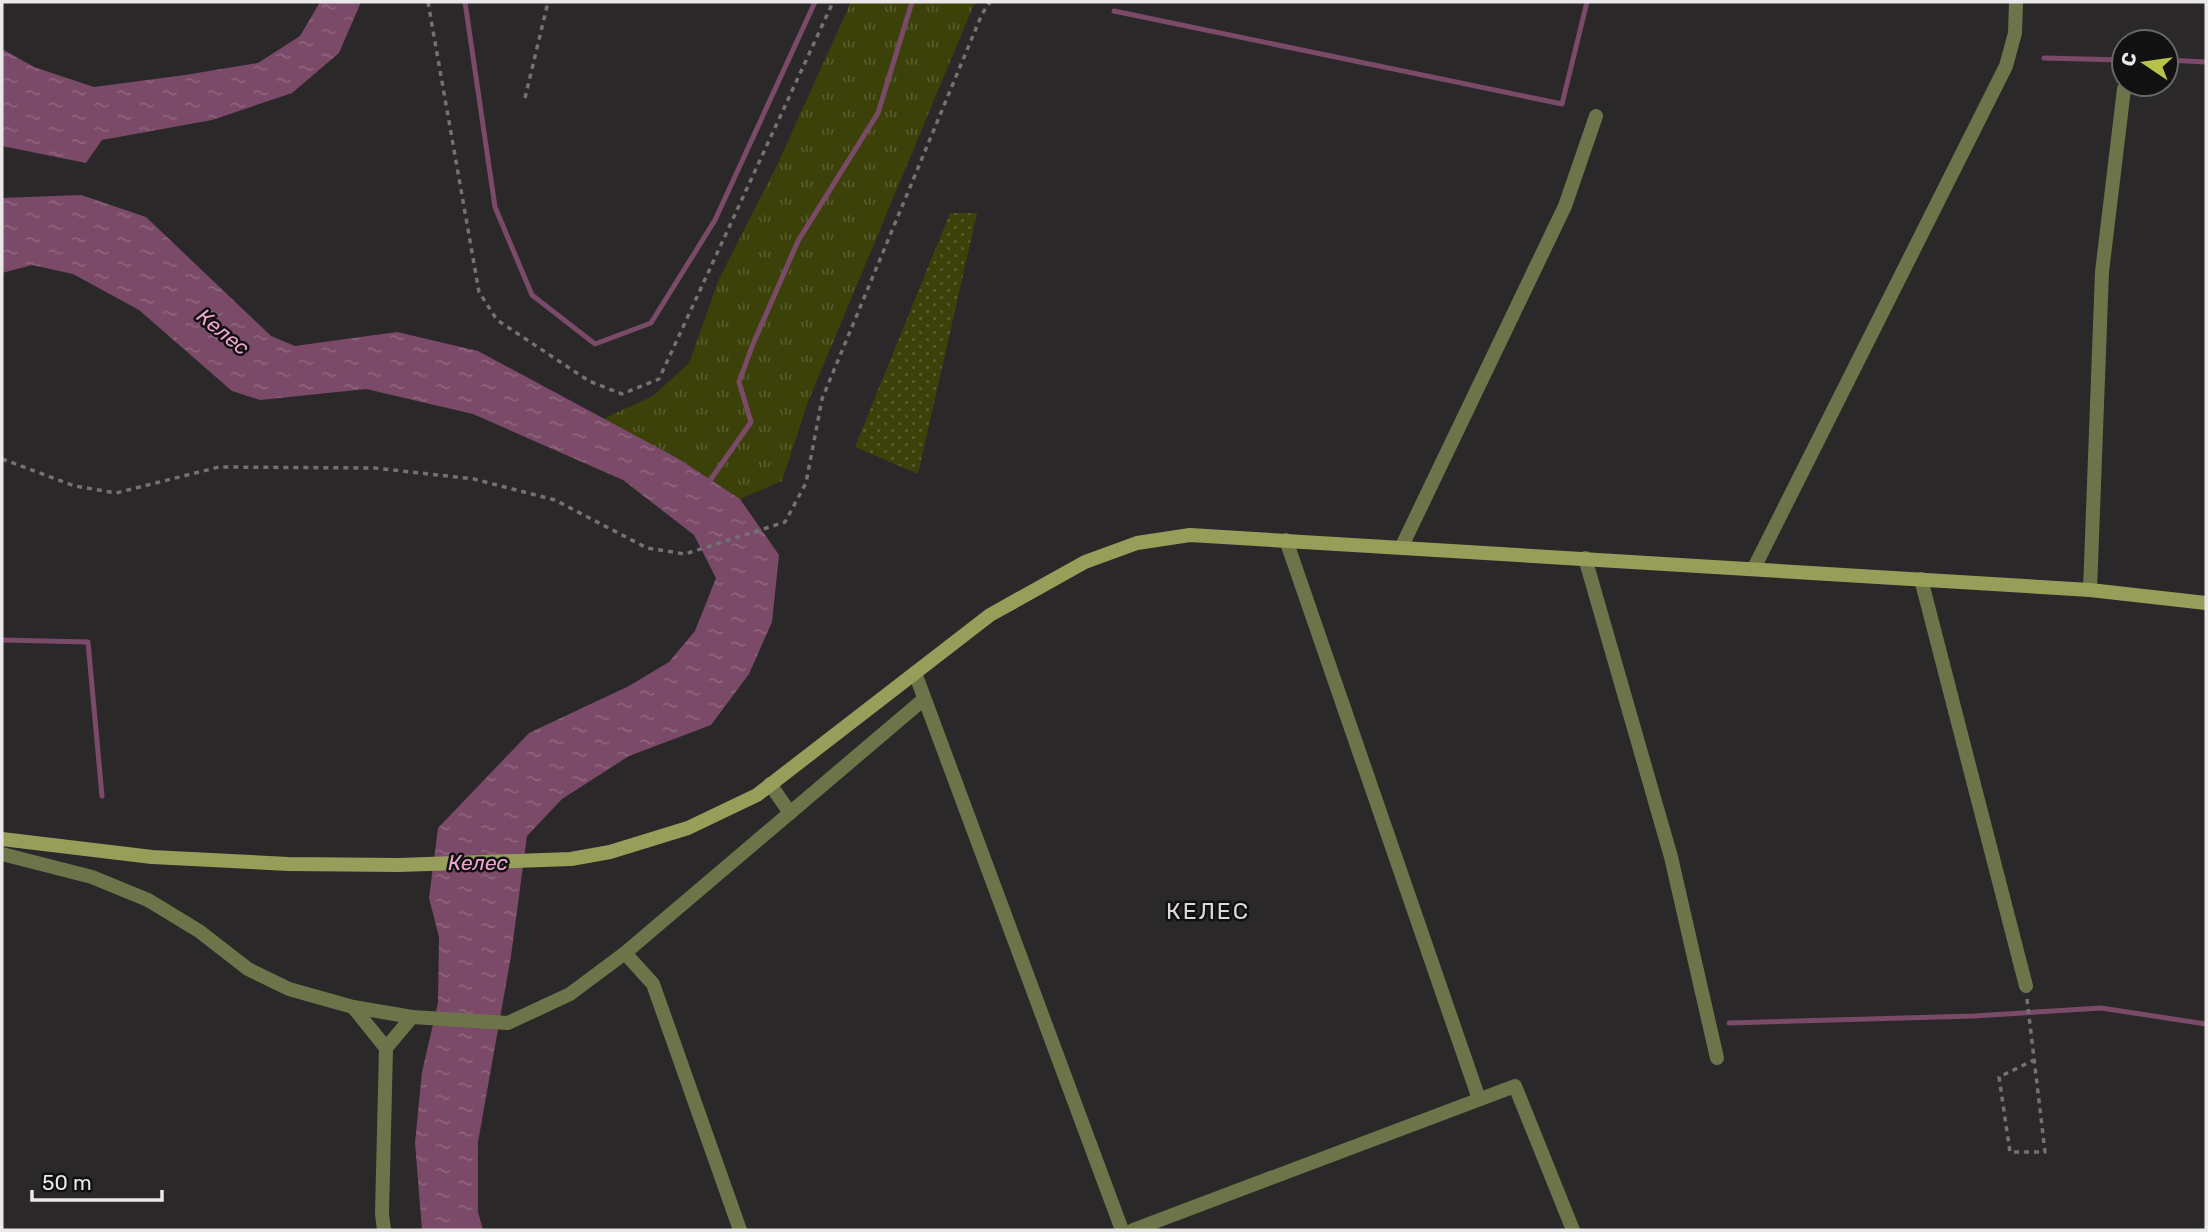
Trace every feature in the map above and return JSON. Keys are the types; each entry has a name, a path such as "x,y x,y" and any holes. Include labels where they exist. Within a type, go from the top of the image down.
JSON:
{"main road":[{"path":"2,839 152,858 288,864 399,865 571,859 610,852 688,828 757,795 990,615 1085,562 1137,543 1190,535 2090,590 2206,603"}],"street":[{"path":"1754,568 2006,66 2015,33 2016,2"},
{"path":"2090,590 2102,272 2123,98"},
{"path":"1402,546 1565,206 1596,116"},
{"path":"1286,540 1479,1099"},
{"path":"1585,558 1671,857 1717,1058"},
{"path":"1921,579 2026,986"},
{"path":"915,673 1122,1230"},
{"path":"2,854 92,877 148,900 199,931 248,969 289,989 353,1007 412,1017 508,1023 570,994 625,953 924,699"},
{"path":"770,785 790,813"},
{"path":"625,953 653,984 740,1230"},
{"path":"353,1007 386,1048"},
{"path":"384,1230 383,1118 386,1048 412,1017"},
{"path":"1133,1230 1515,1086 1573,1230"}],"path":[{"path":"428,2 480,292 496,320 589,381 622,394 659,379 832,2"},
{"path":"525,98 548,2"},
{"path":"2,459 75,486 116,493 219,467 375,468 474,479 555,499 647,548 685,554 785,522 806,483 821,399 982,14 990,2"},
{"path":"2026,986 2045,1152 2010,1152 1998,1077 2034,1060"}],"green space":[{"path":"851,2 975,2 808,402 782,481 740,499 679,459 603,419 653,396 689,363 719,279 778,163"},
{"path":"950,213 977,213 918,474 855,447"}],"water":[{"path":"320,2 361,2 339,53 292,93 212,120 102,140 86,163 2,146 2,49 34,67 94,87 185,75 258,63 300,36"},
{"name":"Келес","path":"81,195 146,217 271,336 295,346 397,332 478,351 679,459 740,499 779,555 772,622 749,674 711,725 629,756 562,799 527,836 511,956 478,1142 478,1212 483,1230 422,1230 415,1143 422,1072 438,1003 439,937 429,898 438,828 529,733 629,686 669,662 695,631 716,578 694,535 623,480 473,414 366,389 260,400 232,391 139,310 73,274 32,265 2,273 2,198"}],"waterway":[{"path":"465,2 495,207 532,295 595,344 651,323 715,220 815,2"},
{"path":"706,486 751,422 739,382 753,344 798,241 878,113 912,2"},
{"path":"1114,11 1562,104 1587,2"},
{"path":"2044,58 2110,60"},
{"path":"2180,61 2206,62"},
{"path":"2,640 88,642 102,796"},
{"path":"1729,1023 1974,1016 2101,1008 2206,1024"}],"district":[{"name":"КЕЛЕС","path":"1208,911"}]}
